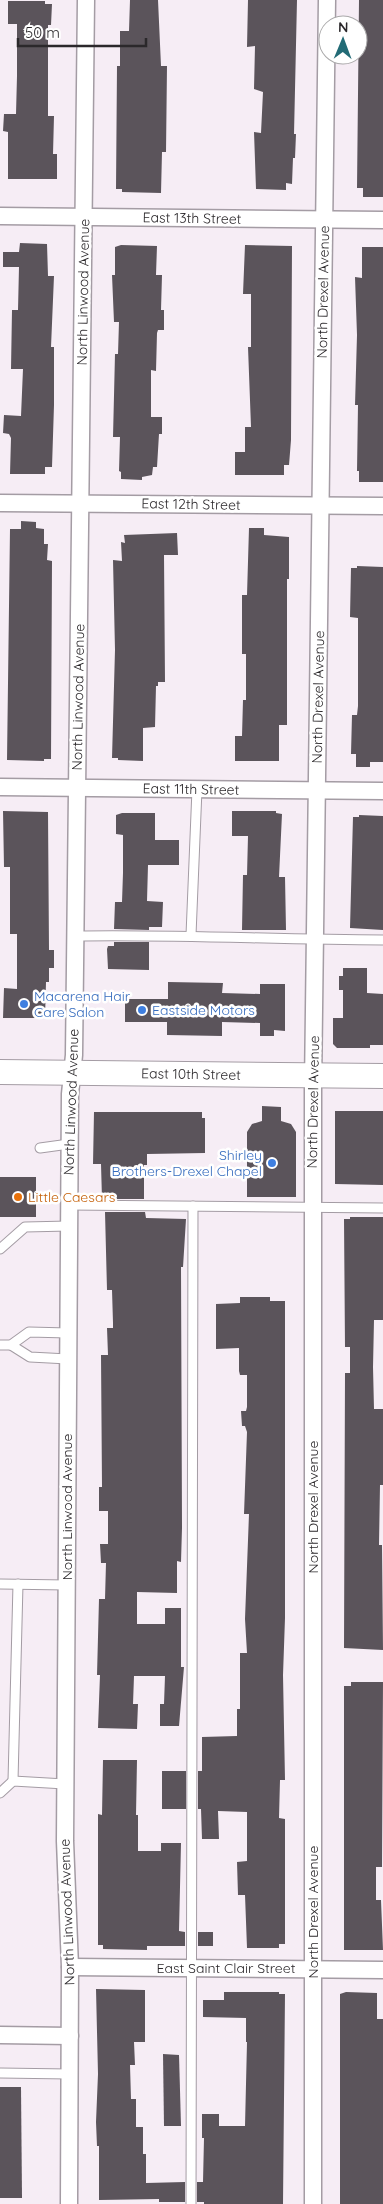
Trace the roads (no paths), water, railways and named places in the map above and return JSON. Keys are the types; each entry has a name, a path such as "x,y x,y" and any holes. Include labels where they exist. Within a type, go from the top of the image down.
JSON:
{"main road":[{"name":"East 10th Street","path":"0,1072 383,1076"}],"street":[{"name":"North Linwood Avenue","path":"69,2204 70,1967 65,1784 69,1144 70,1094 73,1073 86,0"},
{"name":"North Drexel Avenue","path":"312,2204 313,1076 327,0"},
{"name":"East 13th Street","path":"0,216 383,220"},
{"name":"East 12th Street","path":"0,502 383,506"},
{"name":"East 11th Street","path":"0,787 383,791"},
{"name":"East Saint Clair Street","path":"70,1967 383,1970"},
{"path":"0,2036 70,2036"}],"lane":[{"path":"191,935 197,789"},
{"path":"75,936 191,935 315,940 383,940"},
{"path":"40,1148 69,1144"},
{"path":"69,1205 383,1208"},
{"path":"191,2204 193,1206"},
{"path":"0,1250 25,1227 69,1226"},
{"path":"0,1345 11,1345 30,1332 68,1333"},
{"path":"11,1345 30,1358 68,1359"},
{"path":"0,1584 67,1586"},
{"path":"0,1793 13,1781 18,1584"},
{"path":"13,1781 65,1784"},
{"path":"0,2073 69,2074"}],"place":[{"name":"Macarena Hair Care Salon","path":"24,1004"},
{"name":"Eastside Motors","path":"142,1010"},
{"name":"Shirley Brothers-Drexel Chapel","path":"272,1163"},
{"name":"Little Caesars","path":"18,1197"}]}
